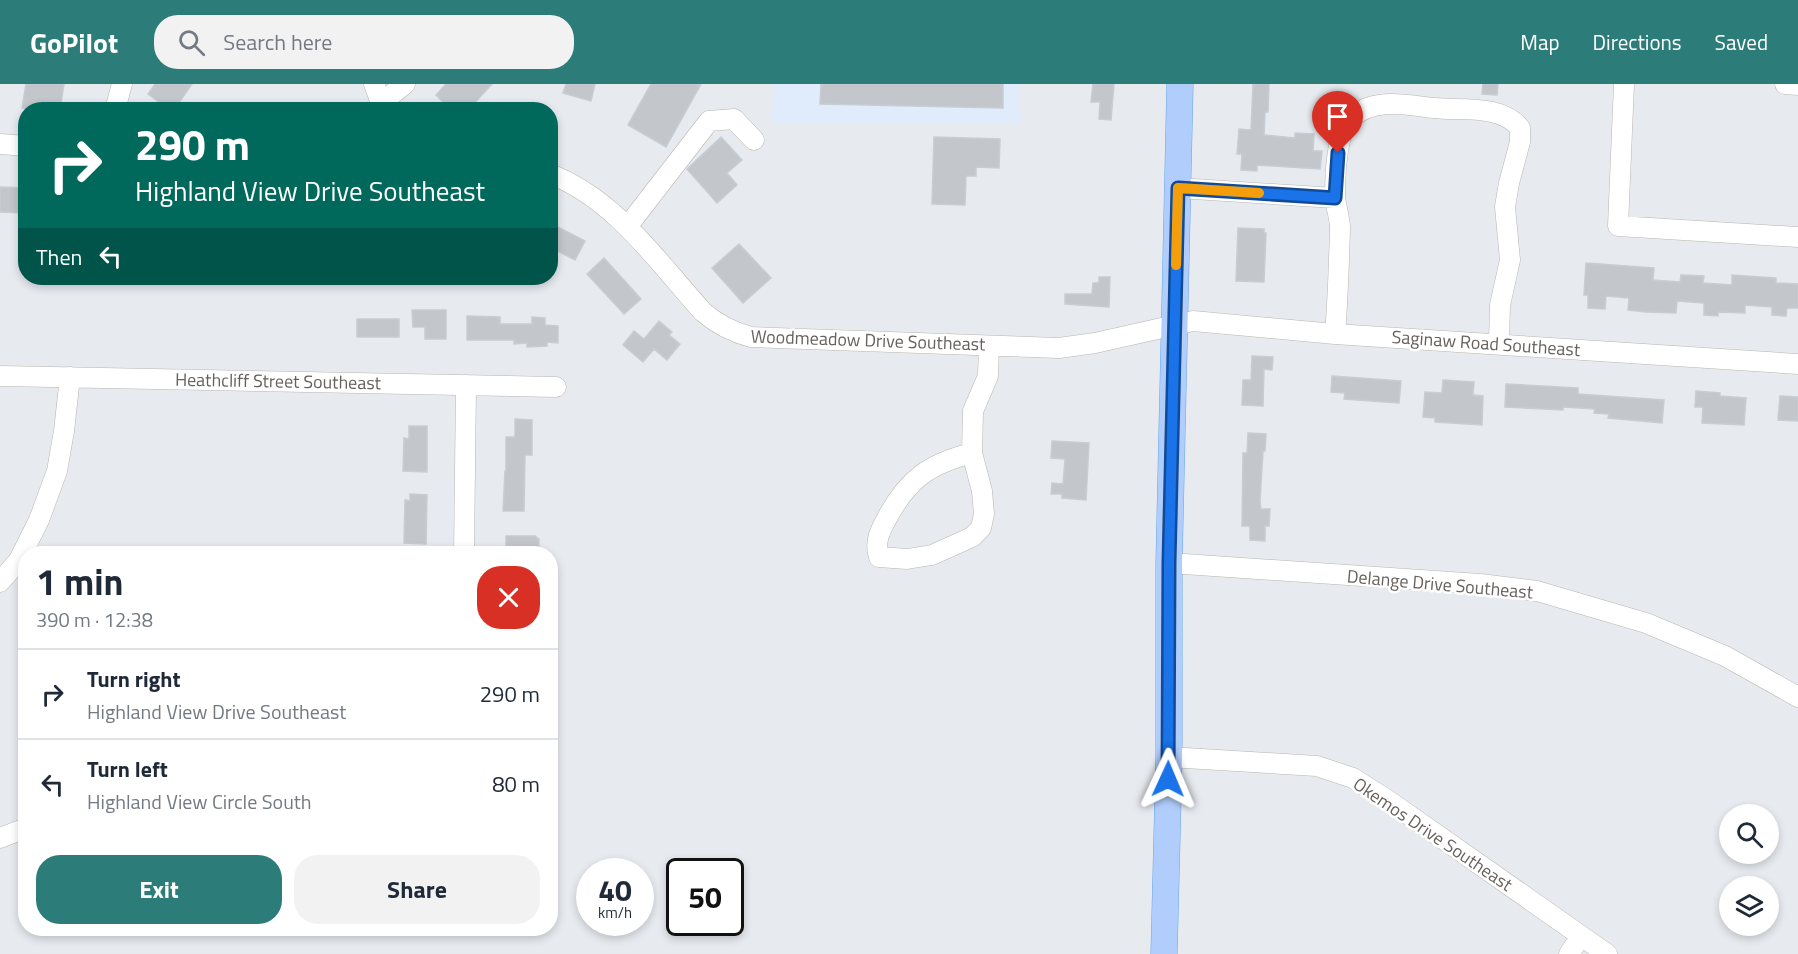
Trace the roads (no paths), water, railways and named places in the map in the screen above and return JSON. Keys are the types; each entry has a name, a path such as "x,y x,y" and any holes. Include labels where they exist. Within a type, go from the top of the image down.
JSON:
{"main road":[{"path":"1164,954 1169,758 1169,562 1180,84"}],"street":[{"path":"117,102 122,84"},
{"path":"378,99 405,84"},
{"path":"1624,84 1618,226 1798,237"},
{"path":"1785,84 1798,85"},
{"path":"1335,334 1339,288 1340,220 1335,198 1342,132 1349,119 1364,109 1383,103 1486,111 1513,119 1520,128 1520,142 1505,207 1510,260 1500,305 1499,343"},
{"path":"627,227 710,121 734,119 754,140"},
{"path":"0,144 18,145"},
{"name":"Woodmeadow Drive Southeast","path":"558,178 587,192 614,213 703,312 716,323 734,333 780,340 1059,348 1174,324"},
{"path":"1178,188 1335,198"},
{"name":"Saginaw Road Southeast","path":"1174,324 1199,321 1335,334 1798,364"},
{"path":"972,453 946,460 926,471 909,486 896,502 879,532 876,547 879,557 907,559 932,555 978,532 984,514 982,491 972,453 973,411 988,376 989,346"},
{"name":"Heathcliff Street Southeast","path":"0,376 556,387"},
{"path":"26,546 39,520 57,471 70,377"},
{"path":"464,546 466,385"},
{"path":"0,582 18,561"},
{"name":"Delange Drive Southeast","path":"1169,562 1480,584 1537,591 1646,623 1725,656 1798,697"},
{"name":"Okemos Drive Southeast","path":"1169,758 1317,766 1353,778 1607,954"},
{"path":"0,838 18,831"},
{"path":"1569,954 1581,936"}]}
